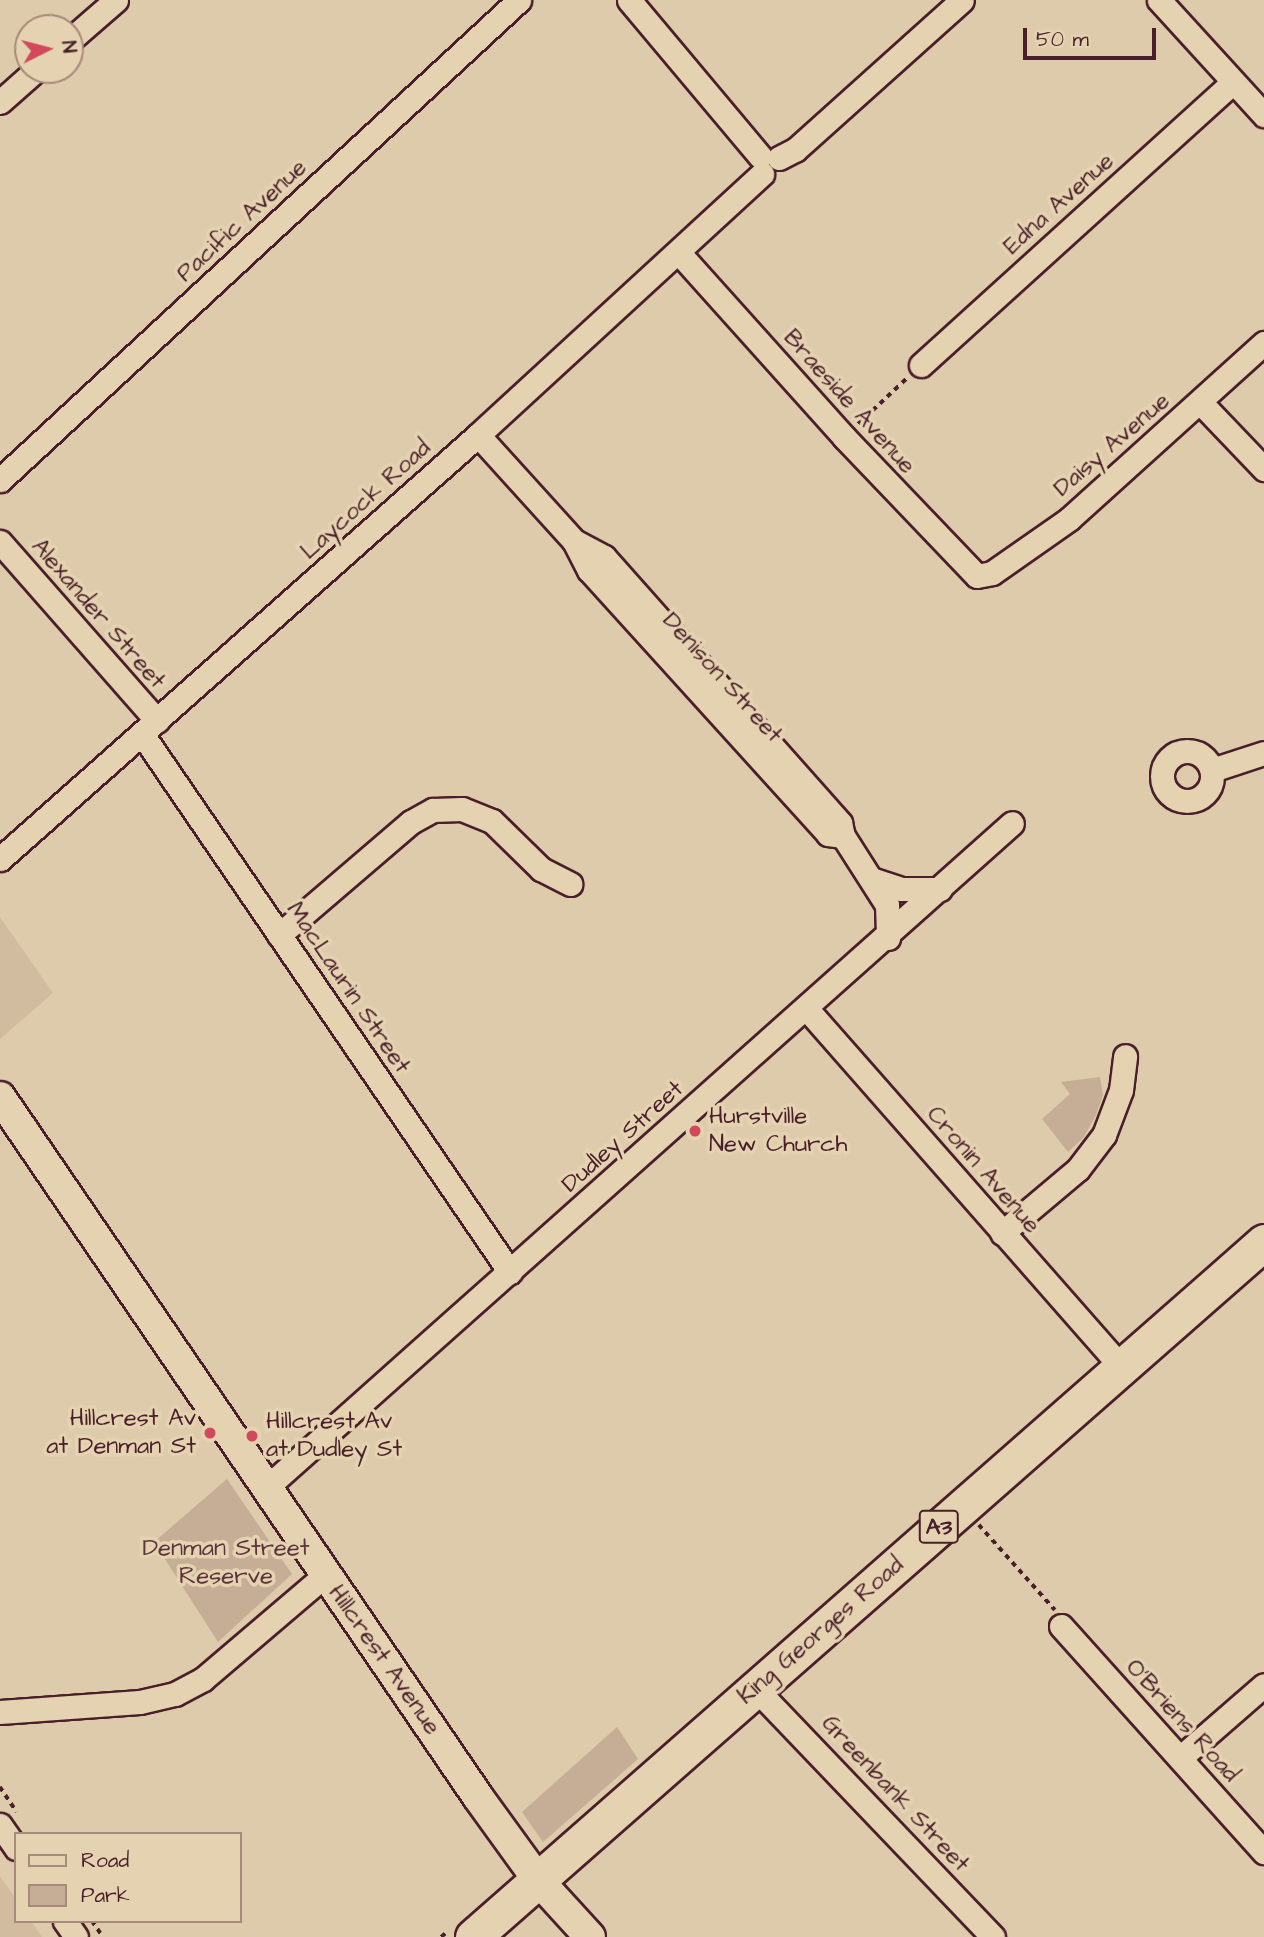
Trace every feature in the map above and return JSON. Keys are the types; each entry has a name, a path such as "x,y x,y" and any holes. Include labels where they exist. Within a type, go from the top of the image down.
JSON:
{"highway":[{"name":"King Georges Road","path":"473,1937 1264,1242"}],"main road":[{"name":"Hillcrest Avenue","path":"0,1097 325,1575 538,1880 590,1937"}],"street":[{"path":"84,28 116,0"},
{"name":"Pacific Avenue","path":"0,480 519,0"},
{"path":"629,0 767,163"},
{"name":"Laycock Road","path":"0,859 150,728 679,253 767,163 794,150 961,0"},
{"path":"1159,0 1264,115"},
{"name":"Edna Avenue","path":"920,365 1233,82"},
{"path":"0,102 20,84"},
{"name":"Braeside Avenue","path":"679,253 844,437 969,570 986,576"},
{"name":"Daisy Avenue","path":"986,576 1069,519 1264,343"},
{"path":"1200,402 1264,469"},
{"name":"Denison Street","path":"478,435 574,541 604,557 840,823 843,836 874,880 887,905 888,938"},
{"name":"Alexander Street","path":"0,542 150,728"},
{"name":"MacLaurin Street","path":"150,728 279,935 510,1272"},
{"path":"1212,770 1264,754"},
{"path":"279,935 411,822 433,810 462,809 492,821 541,869 570,884"},
{"name":"Dudley Street","path":"266,1488 888,938 1012,823"},
{"path":"874,880 901,888 940,889"},
{"name":"Cronin Avenue","path":"806,1008 1121,1366"},
{"path":"1002,1233 1078,1169 1104,1135 1121,1090 1125,1056"},
{"path":"0,1712 140,1702 175,1694 203,1679 325,1575"},
{"name":"O'Briens Road","path":"1059,1619 1264,1852"},
{"path":"1180,1758 1264,1685"},
{"name":"Greenbank Street","path":"756,1689 993,1937"},
{"path":"0,1825 14,1845"}],"path":[{"path":"844,437 920,365"},
{"path":"979,1525 1059,1619"}],"shaded area":[{"path":"0,917 53,993 0,1039"},
{"path":"0,1876 14,1896 14,1923 32,1923 42,1937 0,1937"}],"green space":[{"path":"1100,1077 1103,1095 1096,1115 1084,1137 1068,1152 1042,1119 1070,1094 1061,1082"},
{"name":"Denman Street Reserve","path":"227,1479 292,1574 218,1642 154,1542"},
{"path":"617,1727 638,1759 543,1842 522,1812"}],"place":[{"name":"Hurstville New Church","path":"695,1131"},
{"name":"Hillcrest Av at Denman St","path":"210,1433"},
{"name":"Hillcrest Av at Dudley St","path":"252,1436"}]}
